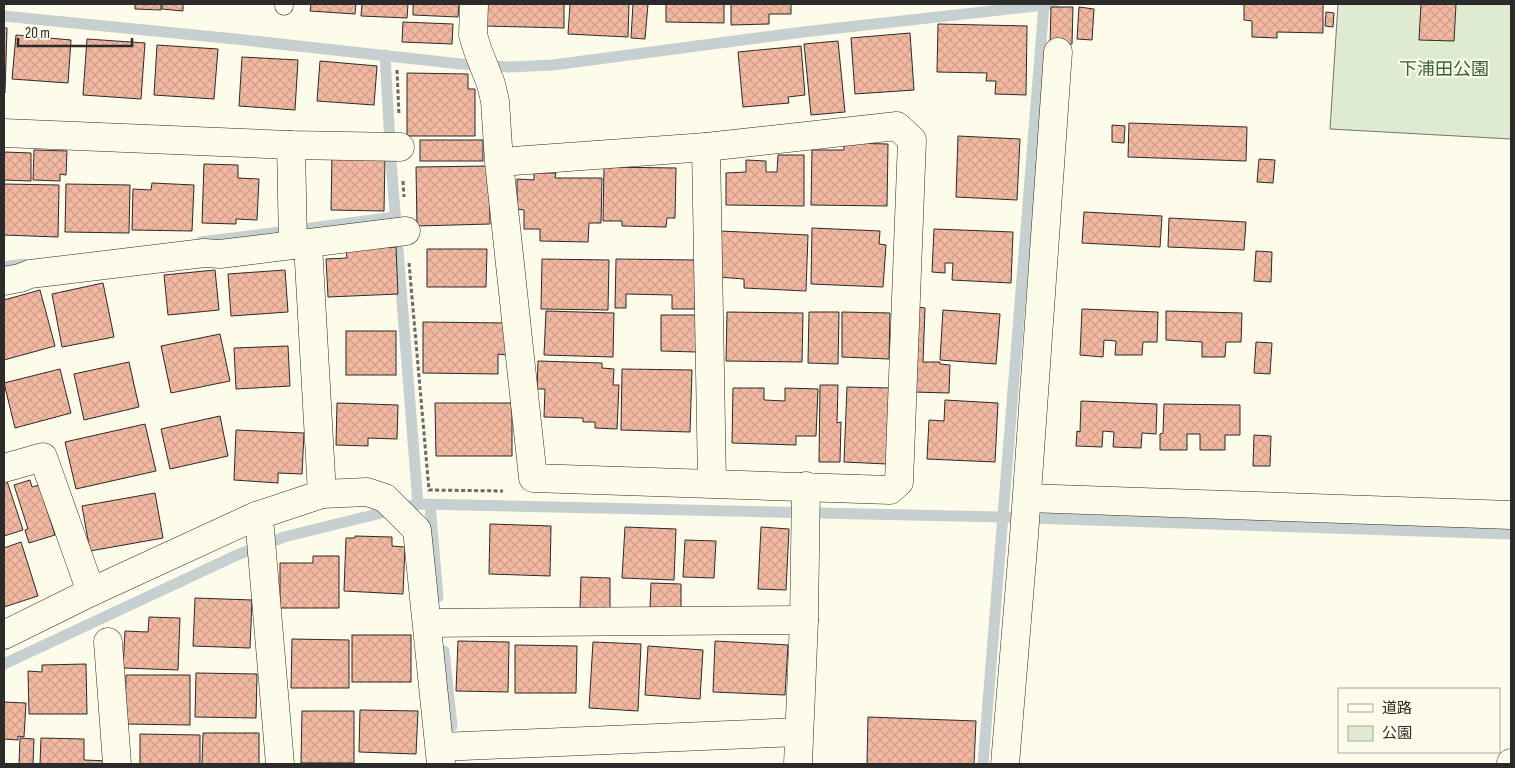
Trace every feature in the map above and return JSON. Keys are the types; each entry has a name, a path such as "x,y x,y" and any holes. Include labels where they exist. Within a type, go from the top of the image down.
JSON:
{"street":[{"path":"474,4 473,35 495,101 500,162 533,478 712,483 806,503 890,490 898,482 912,140 898,126 706,147 500,162"},
{"path":"1006,764 1027,501 1058,52"},
{"path":"4,133 291,145 393,147"},
{"path":"291,145 296,237 322,494"},
{"path":"706,147 712,483"},
{"path":"4,281 30,274 204,253 220,254 296,237 399,232"},
{"path":"4,468 43,457 91,592"},
{"path":"4,635 91,592 258,523 322,494 367,492 385,498 417,530 440,755 799,732"},
{"path":"1027,501 1511,515"},
{"path":"798,764 804,620 806,503"},
{"path":"258,523 263,560 280,764"},
{"path":"427,622 804,620"},
{"path":"108,642 117,764"}],"path":[{"path":"397,70 393,147 399,232 429,490 519,491 533,478"}],"green space":[{"name":"下浦田公園","path":"1338,4 1511,4 1511,139 1330,129"}],"building":[{"path":"135,4 161,4 161,10 135,9"},
{"path":"162,4 183,4 183,11 162,9"},
{"path":"311,4 356,4 355,14 310,11"},
{"path":"362,4 408,4 407,18 361,16"},
{"path":"413,4 459,4 458,17 413,15"},
{"path":"486,4 564,4 564,28 485,26"},
{"path":"570,4 629,4 628,37 568,34"},
{"path":"633,4 648,4 645,39 631,38"},
{"path":"666,4 724,4 724,23 666,22"},
{"path":"731,4 791,4 791,14 769,14 769,24 731,25"},
{"path":"1244,4 1323,4 1323,33 1277,32 1277,38 1252,37 1252,21 1244,20"},
{"path":"1421,4 1456,4 1454,41 1419,40"},
{"path":"1051,7 1073,7 1072,44 1050,44"},
{"path":"1079,7 1094,9 1092,40 1077,39"},
{"path":"1326,12 1334,13 1333,27 1325,26"},
{"path":"403,22 453,24 452,44 402,42"},
{"path":"938,24 1027,26 1026,95 995,94 996,81 986,81 987,73 937,72"},
{"path":"4,28 7,28 5,93 4,93"},
{"path":"910,33 914,90 855,94 851,38"},
{"path":"16,35 71,40 68,83 12,79"},
{"path":"87,39 145,43 141,99 83,95"},
{"path":"838,41 845,112 811,115 804,44"},
{"path":"157,45 218,49 214,99 154,95"},
{"path":"801,46 805,95 788,97 789,103 743,107 738,52"},
{"path":"242,57 298,60 295,110 239,106"},
{"path":"320,61 377,66 374,105 317,101"},
{"path":"407,73 468,74 468,89 475,89 475,136 407,136"},
{"path":"1129,123 1247,127 1246,161 1128,157"},
{"path":"1112,125 1125,126 1124,143 1112,142"},
{"path":"958,136 1020,139 1017,200 956,197"},
{"path":"420,140 483,140 483,161 420,161"},
{"path":"844,143 888,144 887,206 811,205 812,150 844,150"},
{"path":"34,150 67,151 66,175 60,174 60,181 33,180"},
{"path":"4,152 31,153 31,181 4,180"},
{"path":"332,155 385,156 384,211 331,210"},
{"path":"778,155 804,155 804,206 726,205 726,173 746,172 746,160 766,161 766,172 777,172"},
{"path":"1259,159 1275,160 1273,183 1257,182"},
{"path":"204,164 238,165 238,178 259,179 257,220 236,219 236,224 202,223"},
{"path":"489,166 490,224 417,226 416,167"},
{"path":"604,167 676,168 675,218 667,218 666,227 622,226 622,221 603,221"},
{"path":"534,173 556,173 555,178 602,178 601,223 589,223 588,242 540,241 540,229 524,229 524,210 517,209 517,179 534,180"},
{"path":"152,183 194,185 192,231 132,230 133,189 151,190"},
{"path":"4,184 59,185 58,237 4,235"},
{"path":"66,184 130,185 129,233 65,232"},
{"path":"1084,212 1162,216 1160,247 1082,243"},
{"path":"1169,218 1246,222 1244,250 1168,247"},
{"path":"812,228 880,231 879,244 886,245 883,287 811,284"},
{"path":"934,229 1013,232 1011,283 952,280 953,263 945,263 945,273 932,272"},
{"path":"720,231 808,235 806,291 744,288 744,279 718,277"},
{"path":"396,247 398,294 328,297 326,259 347,258 346,249"},
{"path":"427,249 487,249 486,287 427,287"},
{"path":"1256,251 1272,252 1271,282 1254,281"},
{"path":"542,259 609,260 608,310 541,309"},
{"path":"616,259 695,260 695,309 672,309 672,295 626,294 626,308 615,308"},
{"path":"215,270 219,310 168,315 164,275"},
{"path":"285,270 288,312 231,316 228,274"},
{"path":"103,283 114,337 62,347 52,294"},
{"path":"40,290 55,346 4,360 4,300"},
{"path":"917,307 925,308 923,362 940,362 940,364 950,365 949,393 913,392"},
{"path":"1082,309 1158,312 1157,342 1143,342 1142,355 1115,355 1116,341 1104,340 1103,357 1080,355"},
{"path":"943,310 1000,314 996,364 940,360"},
{"path":"546,311 614,313 613,357 544,355"},
{"path":"1166,311 1242,313 1241,342 1226,342 1225,357 1202,357 1202,342 1166,340"},
{"path":"727,312 803,313 802,362 726,361"},
{"path":"809,312 839,312 838,364 808,363"},
{"path":"842,312 890,313 889,359 842,357"},
{"path":"661,315 697,315 696,352 661,351"},
{"path":"423,322 507,323 506,355 498,354 498,374 423,373"},
{"path":"346,331 396,331 396,375 346,375"},
{"path":"220,334 230,381 171,393 161,346"},
{"path":"1256,342 1272,343 1270,374 1254,373"},
{"path":"288,346 290,386 236,389 234,348"},
{"path":"538,361 602,363 602,368 614,369 613,385 619,385 617,429 595,428 595,422 583,422 583,418 544,417 545,389 537,389"},
{"path":"129,362 139,407 84,420 74,374"},
{"path":"60,369 71,413 15,428 4,383"},
{"path":"622,369 692,370 690,432 621,430"},
{"path":"820,385 838,385 837,423 841,422 840,462 819,462"},
{"path":"847,387 890,388 887,464 844,462"},
{"path":"733,388 764,388 764,400 785,401 785,388 818,389 816,436 796,436 796,445 732,443"},
{"path":"945,400 998,403 995,462 927,459 929,420 944,421"},
{"path":"1081,401 1157,404 1156,434 1142,433 1141,448 1113,447 1114,432 1103,431 1102,447 1076,446 1077,431 1080,432"},
{"path":"337,403 398,405 397,439 368,438 368,446 336,445"},
{"path":"435,403 512,403 512,456 436,456"},
{"path":"1164,404 1240,405 1240,435 1225,435 1225,450 1200,450 1200,434 1187,434 1187,450 1160,450 1160,434 1163,433"},
{"path":"220,416 228,456 170,469 161,429"},
{"path":"145,424 156,471 76,489 65,442"},
{"path":"236,430 304,433 302,474 278,473 278,483 234,480"},
{"path":"1254,435 1271,436 1270,466 1253,466"},
{"path":"4,476 23,530 4,536"},
{"path":"30,480 32,487 39,485 55,535 29,543 25,530 28,529 14,485"},
{"path":"155,493 163,538 90,551 82,506"},
{"path":"490,524 551,526 550,576 489,574"},
{"path":"625,527 676,529 674,580 622,578"},
{"path":"761,527 789,529 786,590 758,589"},
{"path":"355,536 392,537 392,546 405,547 403,594 344,591 346,538 355,538"},
{"path":"685,540 716,541 714,578 683,577"},
{"path":"21,542 38,596 4,607 4,548"},
{"path":"313,556 339,556 339,608 280,608 280,563 313,563"},
{"path":"581,577 610,578 610,608 580,608"},
{"path":"651,583 681,584 681,609 650,608"},
{"path":"195,598 252,600 250,648 193,646"},
{"path":"149,617 180,618 178,670 123,668 125,631 148,632"},
{"path":"352,635 411,635 411,682 352,682"},
{"path":"292,639 349,640 349,688 291,688"},
{"path":"458,641 509,642 508,692 456,691"},
{"path":"715,641 788,645 785,695 713,692"},
{"path":"593,642 641,644 638,711 589,708"},
{"path":"515,645 577,646 576,693 515,693"},
{"path":"648,646 703,650 700,699 645,695"},
{"path":"86,664 87,714 29,714 28,671 42,672 42,665"},
{"path":"196,673 257,674 256,718 195,717"},
{"path":"126,675 190,675 190,725 125,724"},
{"path":"4,702 26,703 24,737 18,736 18,740 4,739"},
{"path":"360,710 418,711 416,754 359,752"},
{"path":"302,711 354,711 354,763 301,763"},
{"path":"868,717 976,721 974,764 867,764"},
{"path":"203,733 259,733 259,764 202,764"},
{"path":"140,734 200,735 200,764 140,764"},
{"path":"20,738 34,739 33,764 19,764"},
{"path":"41,738 84,739 84,760 109,761 109,764 40,764"}],"waterway":[{"path":"4,16 461,64 509,67 553,65 803,32 1053,4"},
{"path":"983,764 1044,5"},
{"path":"385,55 391,161 418,504"},
{"path":"201,242 396,217"},
{"path":"4,267 24,264"},
{"path":"4,664 237,555 284,537 418,504 1001,517 1511,534"},
{"path":"430,505 438,597"},
{"path":"444,651 452,726"}]}
